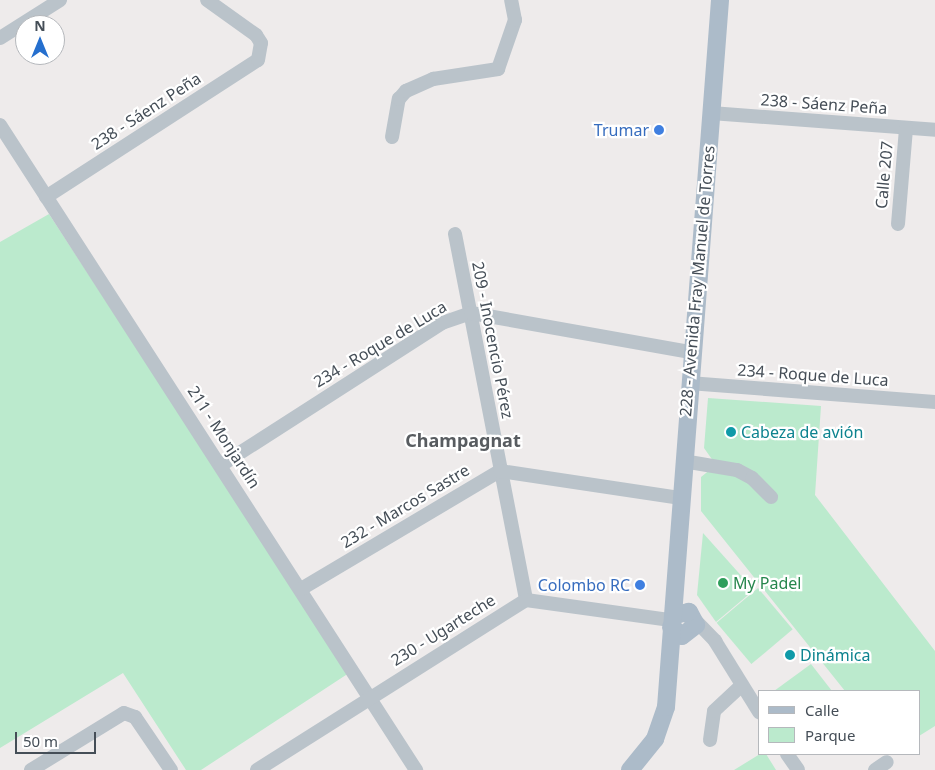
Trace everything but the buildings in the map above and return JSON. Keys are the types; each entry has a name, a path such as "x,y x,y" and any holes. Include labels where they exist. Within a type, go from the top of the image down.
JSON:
{"main road":[{"name":"228 - Avenida Fray Manuel de Torres","path":"630,770 662,725 670,658 691,352 720,0"},
{"name":"228 - Avenida Fray Manuel de Torres","path":"670,658 691,626 676,562"},
{"path":"672,620 691,626"}],"street":[{"path":"0,38 60,0"},
{"name":"238 - Sáenz Peña","path":"46,197 258,60 261,52 256,35 207,0"},
{"path":"392,137 399,99 406,91 433,79 498,69 515,20 511,0"},
{"name":"238 - Sáenz Peña","path":"711,113 935,130"},
{"name":"211 - Monjardín","path":"0,125 416,770"},
{"name":"Calle 207","path":"898,224 906,128"},
{"name":"209 - Inocencio Pérez","path":"455,234 526,600"},
{"name":"234 - Roque de Luca","path":"221,465 442,323 471,313 691,352"},
{"name":"234 - Roque de Luca","path":"689,383 935,402"},
{"path":"683,461 737,470 752,478 771,497"},
{"path":"500,471 681,498"},
{"name":"232 - Marcos Sastre","path":"301,589 500,471"},
{"path":"526,600 672,620"},
{"name":"230 - Ugarteche","path":"257,770 369,697 526,600"},
{"path":"691,626 715,641 758,710"},
{"path":"710,740 714,711 742,686"},
{"path":"31,770 113,717 124,713 135,717 172,770"},
{"path":"788,755 798,770"},
{"path":"875,770 887,762"}],"green space":[{"path":"49,214 349,673 201,770 186,770 123,673 0,748 0,242"},
{"path":"708,398 821,406 815,495 935,651 935,726 920,735 920,690 844,690 701,511 701,477 716,465 704,448"},
{"name":"My Padel","path":"703,533 754,590 716,622 697,595"},
{"path":"758,588 793,629 751,664 717,623"},
{"path":"811,664 831,690 775,690"},
{"path":"758,755 767,755 776,770 734,770"}],"place":[{"name":"Trumar","path":"659,130"},
{"name":"Cabeza de avión","path":"731,432"},
{"name":"My Padel","path":"723,583"},
{"name":"Colombo RC","path":"640,585"},
{"name":"Dinámica","path":"790,655"}],"district":[{"name":"Champagnat","path":"463,440"}]}
